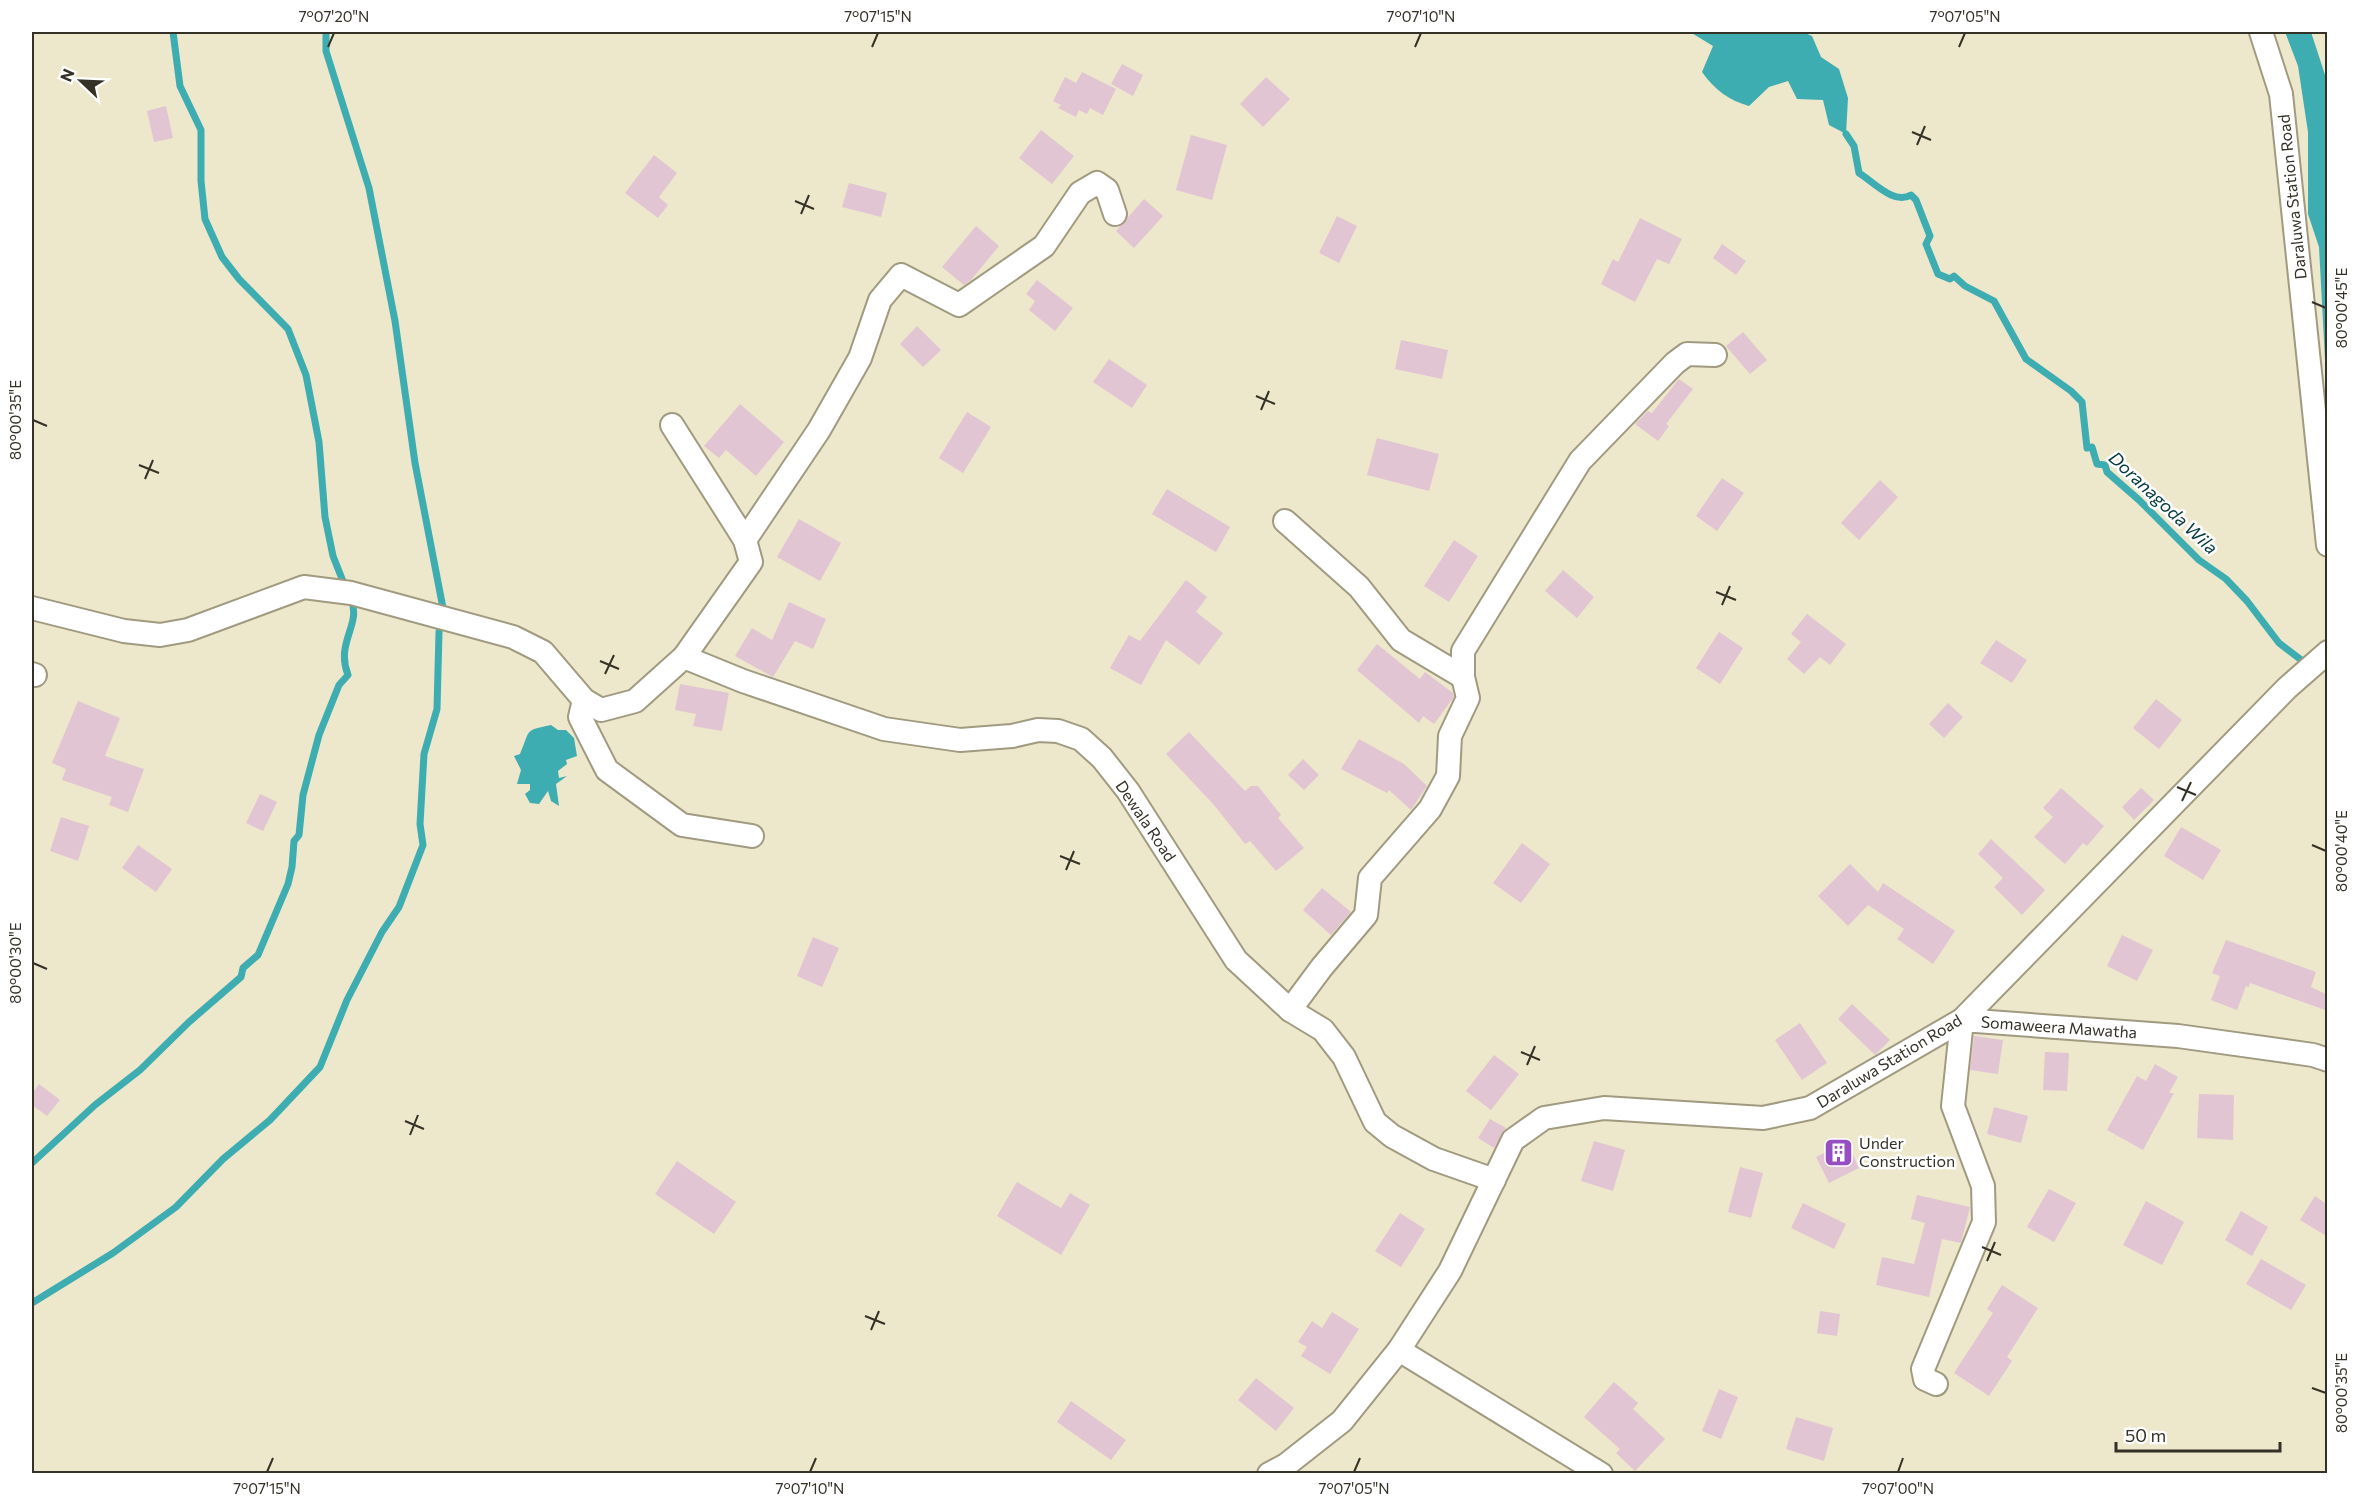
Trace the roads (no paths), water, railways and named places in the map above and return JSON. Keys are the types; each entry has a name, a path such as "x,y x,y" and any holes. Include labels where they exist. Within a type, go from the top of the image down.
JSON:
{"street":[{"name":"Daraluwa Station Road","path":"2261,32 2281,94 2328,545"},
{"path":"745,540 819,430 860,358 880,300 901,275 958,305 1044,246 1080,193 1097,183 1107,190 1116,214"},
{"path":"1290,1010 1322,967 1366,915 1370,878 1430,809 1448,776 1450,736 1468,699 1463,677 1463,651 1580,461 1675,363 1687,354 1715,355"},
{"path":"32,608 124,631 160,635 188,630 304,587 351,593 513,637 543,652 584,700 601,710 635,701 684,657 751,562 745,540 672,425"},
{"path":"1285,521 1359,587 1401,640 1463,677"},
{"name":"Daraluwa Station Road","path":"1269,1473 1286,1465 1342,1420 1399,1350 1450,1271 1513,1140 1544,1118 1604,1108 1763,1118 1810,1108 1962,1020 2287,688 2324,655"},
{"name":"Dewala Road","path":"684,657 743,681 884,729 960,740 1012,736 1038,730 1058,731 1081,739 1102,758 1128,791 1236,960 1290,1010 1323,1030 1344,1057 1375,1122 1392,1136 1434,1159 1494,1180"},
{"path":"584,700 580,717 607,770 682,825 752,836"},
{"name":"Somaweera Mawatha","path":"1936,1384 1925,1379 1923,1369 1984,1222 1983,1186 1953,1106 1962,1020 2178,1036 2313,1055 2328,1060"},
{"path":"1399,1350 1601,1473"}],"water":[{"path":"1690,32 1803,32 1812,36 1821,57 1839,69 1848,98 1846,134 1829,125 1823,100 1797,99 1788,81 1769,87 1749,106 1728,97 1717,89 1702,72 1713,46"},
{"path":"2285,32 2311,32 2328,84 2327,397 2319,247 2308,214 2308,132 2298,66"},
{"path":"551,725 558,730 566,730 574,738 577,756 566,760 567,764 558,771 559,778 567,776 556,784 559,806 551,801 548,791 539,804 530,803 525,794 530,790 530,784 517,784 521,770 514,756 520,754 529,732"}],"waterway":[{"path":"173,32 180,86 201,130 201,181 205,219 222,257 239,279 288,329 306,375 319,442 325,517 333,556 346,589"},
{"path":"32,1303 113,1253 176,1207 223,1159 270,1120 320,1067 347,1000 382,932 399,907 423,845 420,824 424,754 437,709 439,632 443,608 415,463 395,321 369,188 326,51 326,32"},
{"name":"Doranagoda Wila","path":"1846,134 1854,146 1859,173 1891,195 1898,197 1911,195 1916,200 1930,236 1926,244 1938,274 1950,279 1954,276 1965,286 1994,301 2026,359 2071,391 2082,402 2087,448 2092,447 2097,464 2105,465 2107,472 2139,500 2199,560 2226,579 2247,601 2279,643 2304,662"},
{"path":"32,1163 95,1105 140,1070 189,1022 241,977 243,968 258,955 288,884 294,841 299,835 303,795 319,735 339,685 348,675 345,653 353,617 351,599"}],"place":[{"name":"Under Construction","path":"1838,1152"}]}
